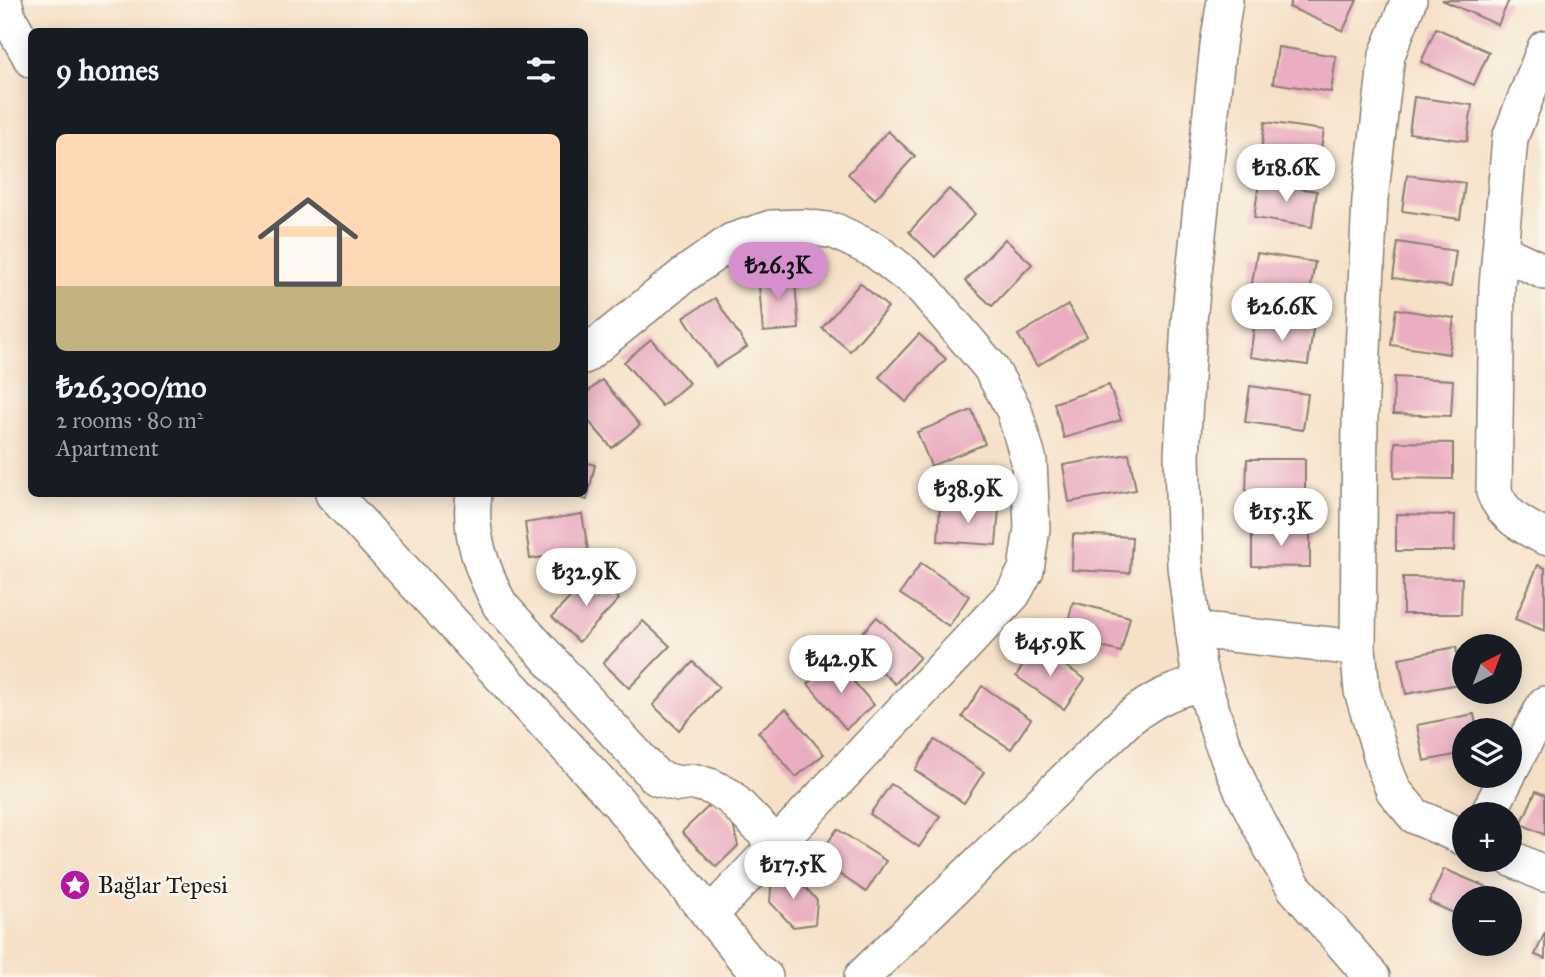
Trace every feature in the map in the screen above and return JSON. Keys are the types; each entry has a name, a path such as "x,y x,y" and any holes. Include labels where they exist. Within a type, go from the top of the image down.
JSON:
{"street":[{"path":"4,0 8,17 28,53"},
{"path":"1225,0 1189,321 1182,456 1185,566 1198,666 1221,740 1241,788 1276,857 1294,887 1372,977"},
{"path":"1409,0 1387,55 1370,200 1360,417 1358,648 1362,691 1394,791 1415,816 1452,832"},
{"path":"1545,48 1534,108 1510,138 1497,286 1494,492 1497,502 1517,523 1545,537"},
{"path":"588,353 732,240 771,228 805,226 835,231 876,251 923,288 990,367 1014,410 1029,461 1032,528 1026,570 1013,594 710,915"},
{"path":"1500,250 1545,272"},
{"path":"336,497 618,802 752,967 765,977"},
{"path":"474,497 471,512 477,547 485,575 500,605 657,778 679,784 696,782 729,796 777,845"},
{"path":"1193,630 1358,648"},
{"path":"862,977 1129,719 1152,701 1179,689 1203,683"},
{"path":"1522,748 1545,704"},
{"path":"1522,863 1545,874"}],"building":[{"path":"1292,0 1357,0 1343,31 1289,7"},
{"path":"1442,0 1509,0 1498,25"},
{"path":"1436,28 1489,52 1474,85 1421,62"},
{"path":"1278,47 1336,56 1331,92 1273,83"},
{"path":"1414,97 1472,105 1467,141 1409,133"},
{"path":"1265,122 1324,130 1318,167 1260,158"},
{"path":"888,131 915,156 875,199 848,174"},
{"path":"1407,175 1465,183 1460,219 1402,211"},
{"path":"1259,182 1317,191 1312,227 1254,218"},
{"path":"949,189 975,214 935,257 909,232"},
{"path":"1005,239 1032,264 992,306 965,281"},
{"path":"1398,242 1456,251 1451,287 1393,278"},
{"path":"1257,253 1315,262 1309,298 1251,289"},
{"path":"794,271 799,329 763,332 758,274"},
{"path":"860,283 888,307 850,351 822,328"},
{"path":"715,298 747,347 716,367 684,317"},
{"path":"1068,305 1087,336 1037,366 1018,335"},
{"path":"1396,309 1454,318 1449,354 1391,345"},
{"path":"1255,321 1313,329 1308,365 1250,357"},
{"path":"919,334 946,359 906,402 879,377"},
{"path":"651,339 689,383 662,406 624,362"},
{"path":"1394,377 1453,380 1451,416 1393,414"},
{"path":"602,380 640,425 612,448 588,421 588,392"},
{"path":"1109,385 1121,420 1064,438 1054,403"},
{"path":"1250,386 1308,394 1303,430 1245,422"},
{"path":"972,410 985,444 931,466 917,432"},
{"path":"1395,442 1453,443 1453,479 1394,478"},
{"path":"1129,454 1136,490 1069,502 1063,465"},
{"path":"1247,459 1305,459 1305,496 1246,495"},
{"path":"588,463 595,465 588,496"},
{"path":"940,505 999,508 996,545 938,541"},
{"path":"582,514 588,550 530,559 525,523"},
{"path":"1396,514 1455,515 1454,551 1396,551"},
{"path":"1252,529 1310,530 1310,567 1252,566"},
{"path":"1073,534 1132,537 1130,573 1072,570"},
{"path":"921,563 969,596 949,626 900,594"},
{"path":"1538,565 1545,568 1545,631 1515,619"},
{"path":"592,574 619,599 579,642 552,617"},
{"path":"1403,577 1462,578 1461,614 1403,614"},
{"path":"1073,602 1130,617 1121,652 1064,638"},
{"path":"877,617 920,657 895,684 852,644"},
{"path":"643,621 670,646 629,688 603,663"},
{"path":"1036,646 1085,679 1064,709 1016,676"},
{"path":"1452,648 1452,685 1406,694 1399,658"},
{"path":"836,661 874,705 846,729 808,684"},
{"path":"693,662 719,687 679,730 653,705"},
{"path":"982,686 1031,719 1011,749 962,717"},
{"path":"786,709 824,754 796,777 758,732"},
{"path":"1474,714 1475,718 1453,718"},
{"path":"1452,718 1452,756 1424,761 1417,725"},
{"path":"935,740 984,772 964,803 915,770"},
{"path":"891,784 940,816 919,847 870,814"},
{"path":"1536,791 1545,795 1545,835 1522,824"},
{"path":"712,803 733,824 738,846 716,867 682,832"},
{"path":"837,829 886,861 866,892 817,859"},
{"path":"1444,869 1484,886 1452,886 1452,912 1429,902"},
{"path":"792,873 817,900 815,924 793,927 770,902 772,877"},
{"path":"1545,932 1545,959 1535,955"}],"place":[{"name":"Bağlar Tepesi","path":"75,885"}]}
